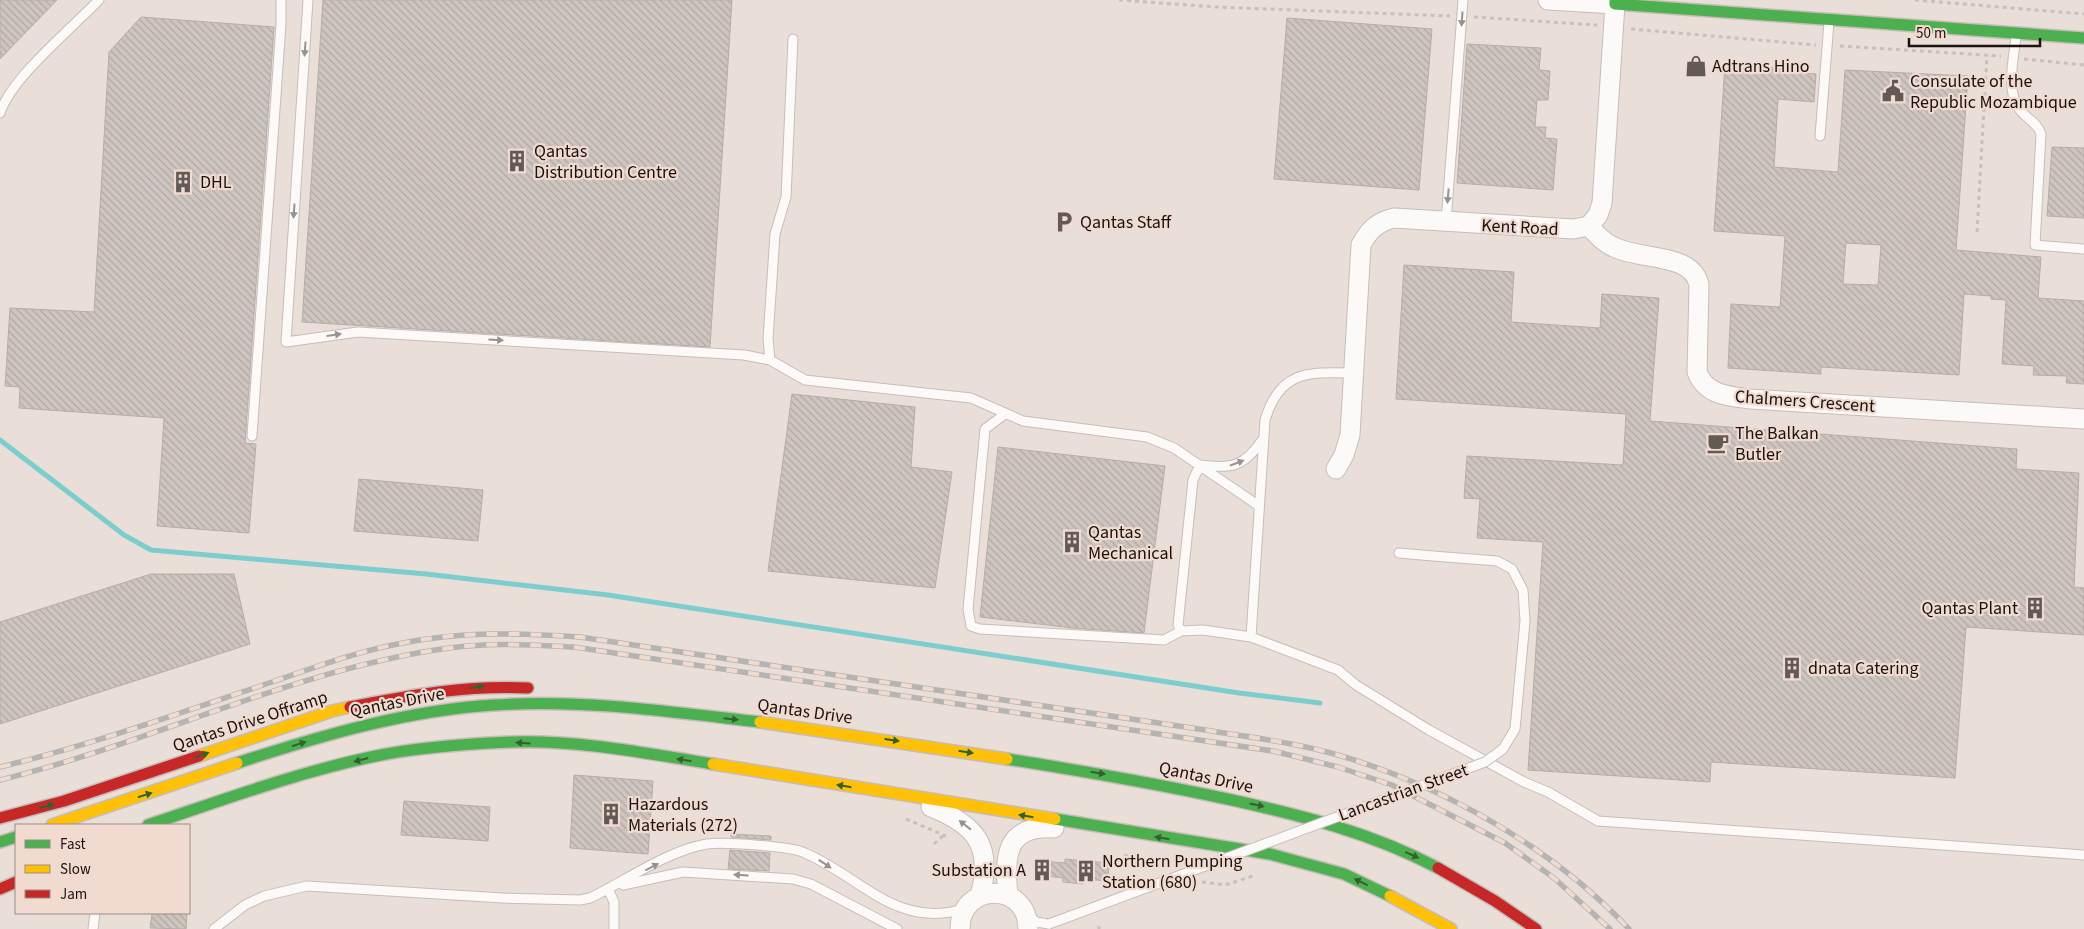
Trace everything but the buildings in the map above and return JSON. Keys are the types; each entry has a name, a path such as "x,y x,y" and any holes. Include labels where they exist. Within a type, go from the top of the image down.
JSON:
{"main road":[{"path":"1670,0 1692,9"},
{"path":"1615,2 2084,38"},
{"name":"Qantas Drive Offramp","path":"0,818 64,802 332,711 412,695 488,686 541,689"},
{"path":"559,692 665,712"},
{"name":"Qantas Drive","path":"55,824 326,735 387,720 466,708 531,702 665,712 773,723 918,744 1121,777 1276,810 1362,834 1427,862 1483,894 1536,929"},
{"path":"153,824 270,784 376,756 446,747 512,742 600,746 1270,854 1344,874 1416,909 1451,929"},
{"path":"0,842 15,837"},
{"path":"0,877 15,872"},
{"path":"0,889 15,882"}],"street":[{"path":"1548,0 1615,2 1602,203 1598,215 1589,226"},
{"name":"Kent Road","path":"1336,470 1344,455 1350,435 1361,245 1369,230 1383,220 1394,218 1558,229 1589,226"},
{"name":"Chalmers Crescent","path":"1589,226 1614,248 1634,255 1686,265 1698,275 1697,372 1702,383 1712,391 1726,396 1750,399 2084,419"},
{"path":"892,794 949,814 974,832 980,844 986,867 980,896"},
{"path":"1008,896 1007,853 1012,841 1029,829 1091,826"},
{"path":"960,929 965,908 980,896 999,893 1018,902 1024,910 1028,929"}],"lane":[{"path":"0,113 4,102 20,79 99,0"},
{"path":"252,436 280,44 281,0"},
{"path":"308,0 286,342 358,332 744,354 770,360 805,380 970,398 1023,422 1147,437 1174,448 1259,506"},
{"path":"1446,222 1463,0"},
{"path":"1820,136 1829,19"},
{"path":"2016,33 2013,70 2014,99 2018,108 2035,123 2041,134 2035,245 2084,248"},
{"path":"770,360 768,340 775,234 786,197 793,38"},
{"path":"1251,637 1265,420 1275,395 1288,382 1304,374 1354,374"},
{"path":"1005,414 985,429 968,609 971,626 1164,640 1181,631 1203,630 1251,637 1338,670 1356,685 1429,730 1524,782 1548,792 1598,821 2084,855"},
{"path":"1200,465 1235,466 1253,453 1264,438"},
{"path":"1181,631 1178,625 1193,480 1200,465"},
{"name":"Lancastrian Street","path":"1039,929 1475,765 1497,755 1508,743 1516,722 1525,621 1523,590 1512,570 1497,561 1399,552"},
{"path":"214,929 245,905 264,896 307,886 568,901 590,898 680,853 702,846 718,844 802,851 881,902 907,914 934,918 950,915 965,908"},
{"path":"608,889 683,872 792,879 811,884 897,929"},
{"path":"608,889 614,902 614,929"},
{"path":"1024,910 1036,922 1049,924"},
{"path":"93,929 95,914"}],"path":[{"path":"1119,0 1216,7 1462,16 1585,23"},
{"path":"1914,0 1961,2 2084,14"},
{"path":"1977,232 1987,55"},
{"path":"2030,60 2084,65"},
{"path":"902,817 954,840"},
{"path":"934,844 944,835"},
{"path":"1114,853 1169,868"},
{"path":"1197,881 1225,885 1264,872"}],"waterway":[{"path":"0,440 124,535 151,550 426,574 608,595 1239,693 1320,703"}],"railway":[{"path":"0,767 103,738 337,660 386,646 447,636 514,634 580,637 1212,731 1291,744 1338,755 1418,784 1495,824 1567,872 1629,929"},
{"path":"0,780 57,765 279,689 391,658 449,648 480,645 512,644 574,647 1273,751 1338,767 1392,785 1505,843 1554,878 1610,929"}],"traffic: fast":[{"path":"1615,0 1615,4 2084,38"},
{"path":"237,763 300,743 397,718 429,712 495,705 594,705 760,722"},
{"path":"151,824 318,770 376,756 426,748 511,742 562,743 612,748 713,764"},
{"path":"1007,759 1176,789 1285,812 1363,835 1438,868"},
{"path":"1055,819 1270,854 1344,874 1390,896"},
{"path":"0,842 15,837"}],"traffic: slow":[{"path":"199,756 332,711 350,707"},
{"path":"760,722 1007,759"},
{"path":"55,824 237,763"},
{"path":"713,764 1055,819"},
{"path":"1390,896 1451,929"}],"traffic: jam":[{"path":"350,707 439,692 505,687 528,688"},
{"path":"0,818 64,801 199,756"},
{"path":"1438,868 1495,901 1536,929"},
{"path":"0,889 15,882"}],"place":[{"name":"Adtrans Hino","path":"1696,66"},
{"name":"Consulate of the Republic Mozambique","path":"1893,91"},
{"name":"Qantas Distribution Centre","path":"517,161"},
{"name":"DHL","path":"183,182"},
{"name":"Qantas Staff","path":"1064,222"},
{"name":"The Balkan Butler","path":"1718,443"},
{"name":"Qantas Mechanical","path":"1072,542"},
{"name":"Qantas Plant","path":"2035,608"},
{"name":"dnata Catering","path":"1792,668"},
{"name":"Hazardous Materials (272)","path":"611,814"},
{"name":"Substation A","path":"1042,870"},
{"name":"Northern Pumping Station (680)","path":"1086,871"}]}
